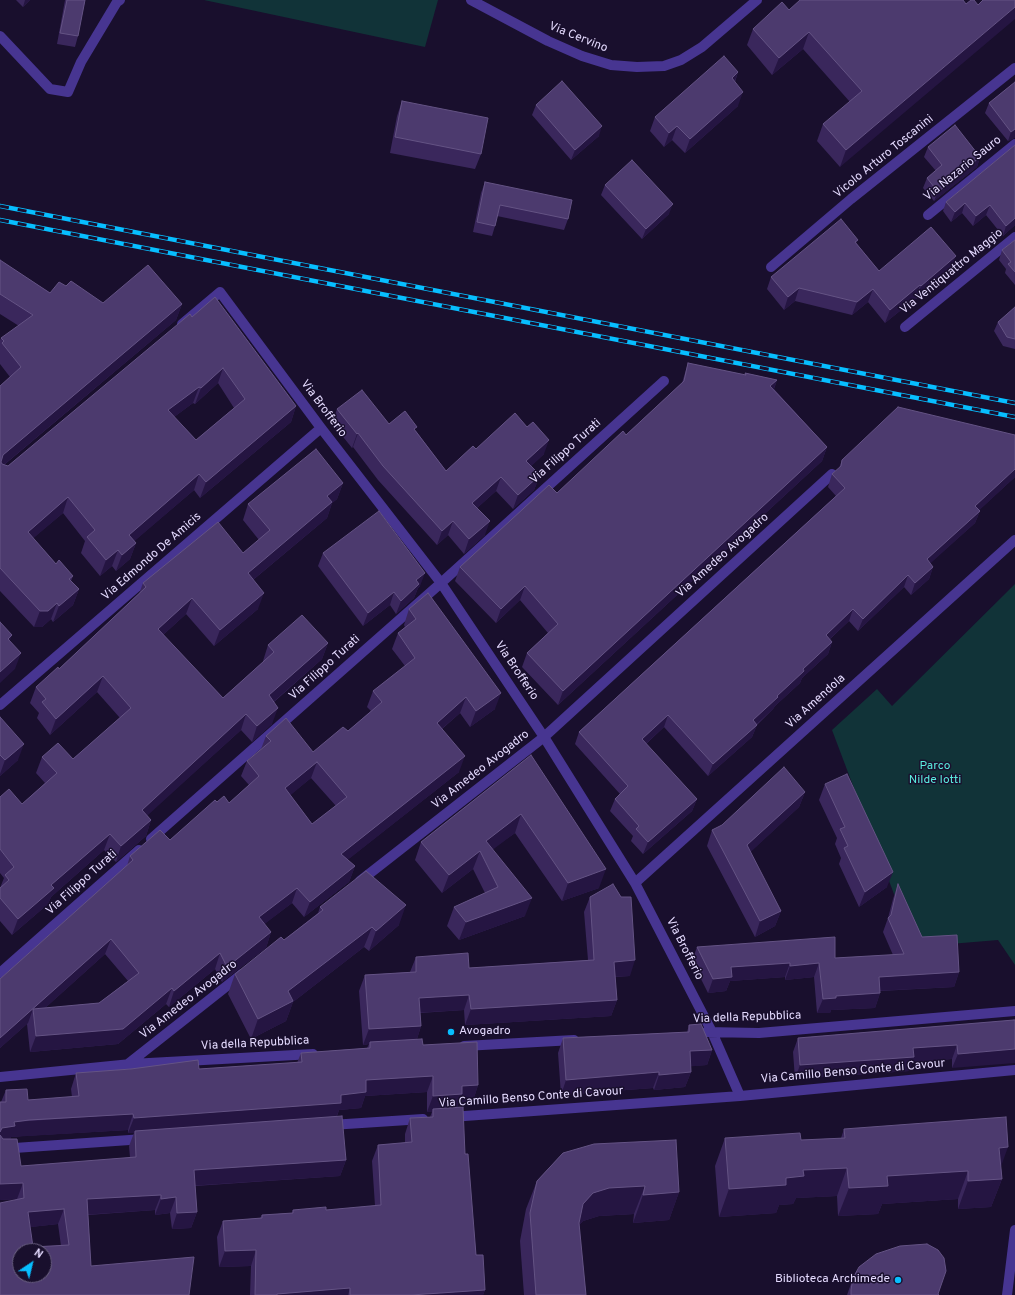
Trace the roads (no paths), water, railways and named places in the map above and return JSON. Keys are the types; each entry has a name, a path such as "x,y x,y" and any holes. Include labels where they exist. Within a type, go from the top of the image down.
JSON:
{"street":[{"path":"0,36 50,89 68,92 81,62 117,2 120,0"},
{"name":"Via Cervino","path":"471,0 548,41 582,56 611,65 637,67 664,66 681,60 702,47 757,0"},
{"name":"Vicolo Arturo Toscanini","path":"771,267 851,199 1015,68"},
{"name":"Via Nazario Sauro","path":"928,215 1015,144"},
{"name":"Via Ventiquattro Maggio","path":"905,327 1015,237"},
{"name":"Via Brofferio","path":"171,333 220,292 320,428 441,583 544,737 635,883 712,1032 740,1096"},
{"name":"Via Filippo Turati","path":"0,973 441,583 664,380"},
{"name":"Via Edmondo De Amicis","path":"0,705 320,428"},
{"name":"Via Amedeo Avogadro","path":"351,888 544,737 832,474"},
{"name":"Via Amendola","path":"635,883 1015,540"},
{"name":"Via Amedeo Avogadro","path":"127,1065 252,967"},
{"name":"Via della Repubblica","path":"696,1033 759,1033 1015,1011"},
{"path":"457,1046 584,1039"},
{"name":"Via della Repubblica","path":"0,1077 127,1065 322,1054"},
{"name":"Via Camillo Benso Conte di Cavour","path":"318,1126 740,1096 1015,1070"},
{"path":"0,1150 151,1138"},
{"path":"1008,1295 1015,1230"}],"railway":[{"path":"0,206 1015,403"},
{"path":"0,220 1015,417"}],"place":[{"name":"Avogadro","path":"451,1032"},
{"name":"Biblioteca Archimede","path":"898,1280"}],"park label":[{"name":"Parco Nilde Iotti","path":"935,774"}]}
